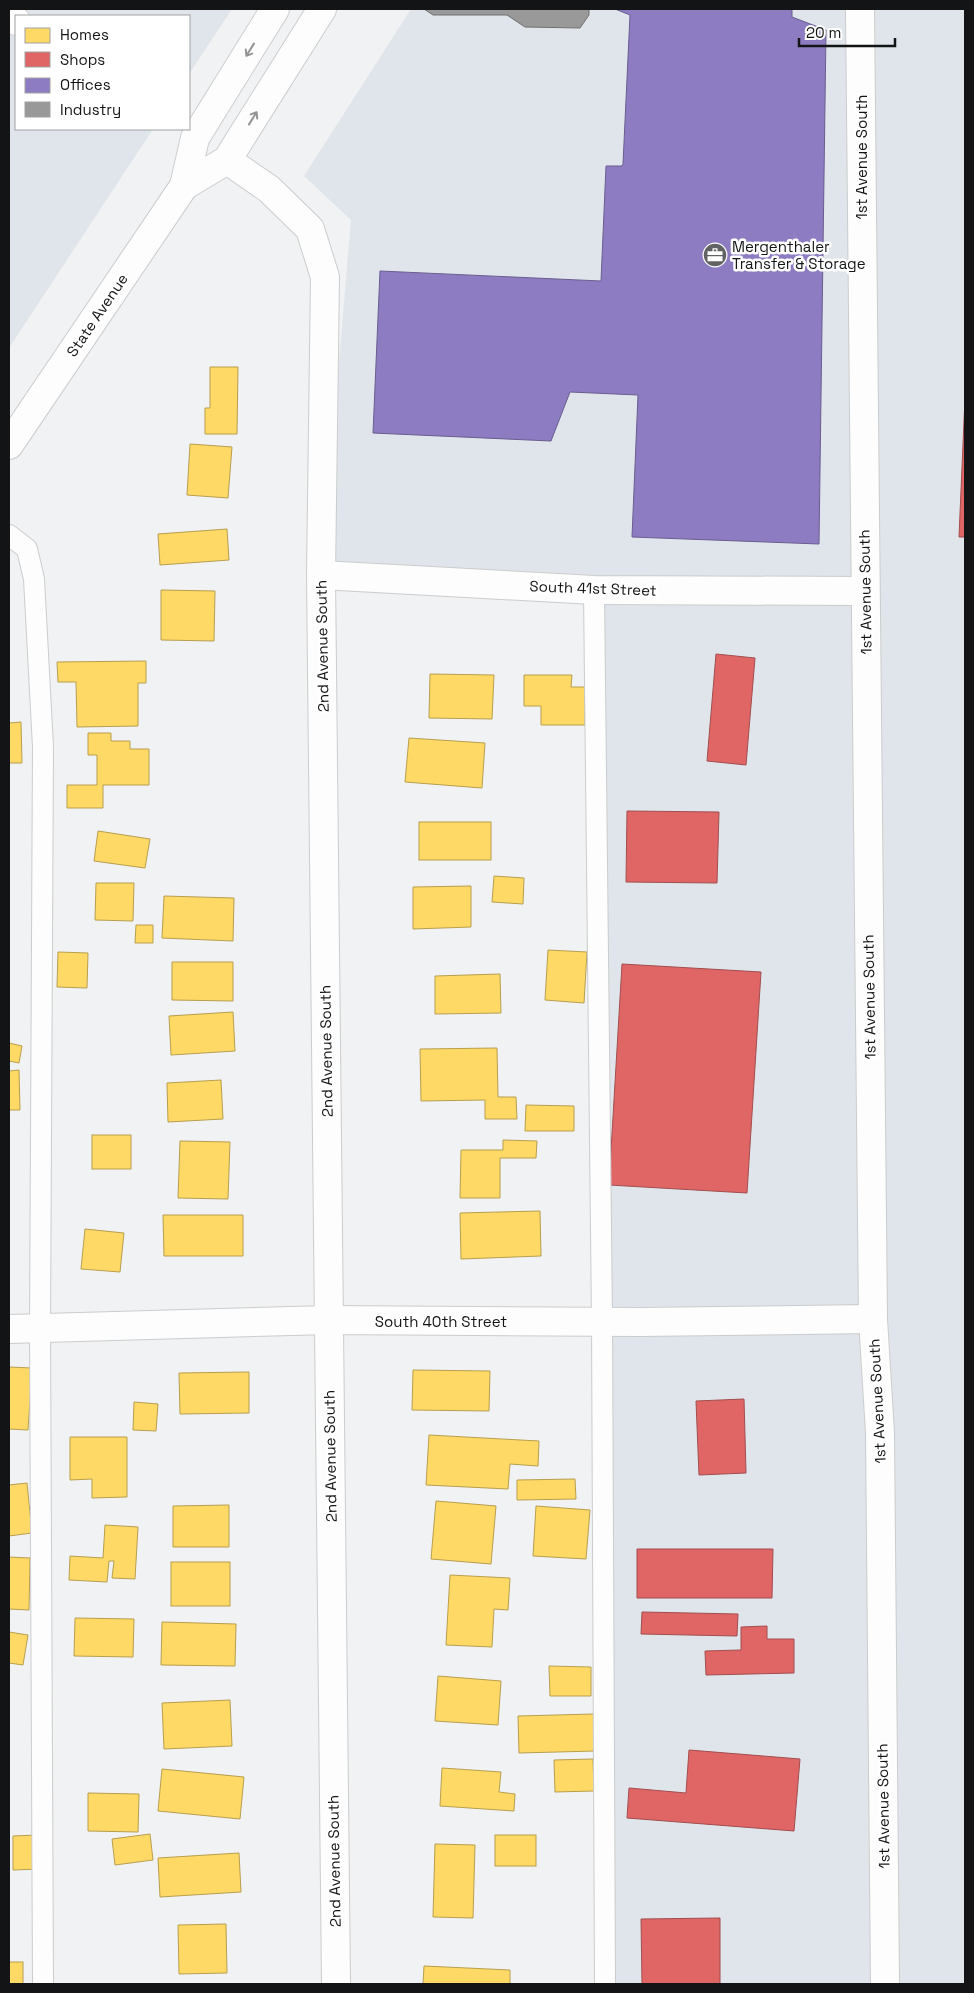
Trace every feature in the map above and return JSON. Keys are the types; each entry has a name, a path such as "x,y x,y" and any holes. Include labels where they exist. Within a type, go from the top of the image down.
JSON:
{"street":[{"name":"State Avenue","path":"184,186 188,133 275,9"},
{"name":"State Avenue","path":"9,445 184,186 227,160 322,9"},
{"name":"1st Avenue South","path":"860,9 864,591 873,1319 880,1433 885,1984"},
{"name":"2nd Avenue South","path":"188,133 269,189 310,229 325,277 322,575 336,1984"},
{"name":"South 41st Street","path":"322,575 594,590 864,591"},
{"name":"South 40th Street","path":"9,1329 329,1320 602,1322 873,1319"}],"lane":[{"path":"9,535 27,549 34,579 43,747 40,1329 43,1984"},
{"path":"594,590 602,1322 605,1984"}],"shaded area":[{"path":"9,9 232,9 190,72 190,15 15,15 15,130 152,130 9,348"},
{"path":"411,9 965,9 965,1984 604,1984 594,590 321,575 351,220 304,176"}],"building: Homes":[{"path":"210,367 238,367 237,434 205,434 205,408 210,408"},
{"path":"190,444 232,447 228,498 187,495"},
{"path":"227,529 229,560 160,565 158,534"},
{"path":"161,590 215,591 214,641 161,640"},
{"path":"146,661 146,683 138,683 138,726 77,727 76,682 58,682 57,662"},
{"path":"430,674 494,675 492,719 429,718"},
{"path":"524,675 572,675 571,687 585,687 585,725 541,725 541,706 524,706"},
{"path":"21,722 22,763 9,763 9,723"},
{"path":"88,733 111,733 111,741 130,741 130,749 149,749 149,785 103,785 103,808 67,808 67,785 97,785 97,755 88,755"},
{"path":"409,738 485,743 482,788 405,782"},
{"path":"419,822 491,822 491,860 419,860"},
{"path":"98,831 150,839 145,868 94,861"},
{"path":"494,876 524,878 523,904 492,902"},
{"path":"96,883 134,883 133,921 95,920"},
{"path":"471,886 471,927 413,929 413,887"},
{"path":"164,896 234,898 233,941 162,938"},
{"path":"136,925 153,925 153,943 135,943"},
{"path":"548,950 587,952 584,1003 545,1000"},
{"path":"58,952 88,953 87,988 57,987"},
{"path":"172,962 233,962 233,1001 172,1000"},
{"path":"500,974 501,1013 435,1014 435,976"},
{"path":"233,1012 235,1051 171,1055 169,1016"},
{"path":"9,1043 22,1046 19,1063 9,1061"},
{"path":"497,1048 498,1097 516,1097 517,1119 485,1119 485,1100 421,1101 420,1049"},
{"path":"19,1070 20,1110 9,1110 9,1071"},
{"path":"221,1080 223,1119 168,1122 167,1083"},
{"path":"526,1105 574,1106 574,1131 525,1131"},
{"path":"92,1135 131,1135 131,1169 92,1169"},
{"path":"503,1140 537,1141 536,1158 500,1158 500,1198 460,1198 461,1150 503,1150"},
{"path":"180,1141 230,1142 228,1199 178,1198"},
{"path":"540,1211 541,1256 461,1259 460,1213"},
{"path":"163,1215 243,1215 243,1256 164,1256"},
{"path":"85,1229 124,1233 120,1272 81,1269"},
{"path":"9,1367 32,1368 28,1430 9,1429"},
{"path":"413,1370 490,1371 489,1411 412,1410"},
{"path":"249,1372 249,1413 180,1414 179,1373"},
{"path":"134,1402 158,1404 156,1431 133,1430"},
{"path":"429,1435 539,1441 538,1466 510,1464 508,1489 426,1485"},
{"path":"70,1437 127,1437 127,1497 92,1498 92,1479 70,1480"},
{"path":"575,1479 576,1499 517,1500 517,1480"},
{"path":"27,1483 32,1533 9,1536 9,1485"},
{"path":"436,1501 496,1506 491,1564 431,1559"},
{"path":"229,1505 229,1547 173,1547 173,1506"},
{"path":"536,1506 590,1510 586,1559 533,1556"},
{"path":"105,1525 138,1527 135,1579 112,1578 114,1561 109,1561 107,1582 69,1580 70,1556 103,1558"},
{"path":"9,1557 30,1558 29,1610 9,1609"},
{"path":"171,1562 230,1562 230,1606 171,1606"},
{"path":"450,1575 510,1578 508,1610 494,1609 492,1647 446,1645"},
{"path":"75,1618 134,1619 133,1657 74,1656"},
{"path":"162,1622 236,1624 235,1666 161,1665"},
{"path":"9,1632 28,1635 23,1665 9,1663"},
{"path":"549,1666 591,1667 591,1696 550,1696"},
{"path":"438,1676 501,1681 498,1725 435,1721"},
{"path":"230,1700 232,1746 164,1749 162,1703"},
{"path":"594,1714 595,1751 519,1753 518,1716"},
{"path":"593,1759 594,1791 555,1792 554,1760"},
{"path":"442,1768 501,1772 499,1792 515,1794 514,1811 440,1806"},
{"path":"162,1769 244,1777 240,1819 158,1811"},
{"path":"88,1793 139,1794 138,1832 88,1831"},
{"path":"150,1834 153,1860 115,1865 112,1839"},
{"path":"38,1835 39,1869 13,1870 13,1836"},
{"path":"495,1835 536,1835 536,1866 495,1866"},
{"path":"435,1844 475,1845 473,1918 433,1917"},
{"path":"239,1853 241,1892 160,1897 158,1858"},
{"path":"226,1924 227,1973 179,1974 178,1925"},
{"path":"9,1962 23,1962 23,1984 9,1984"},
{"path":"424,1966 510,1970 510,1984 423,1984"}],"building: Shops":[{"path":"965,398 965,537 959,537"},
{"path":"716,654 755,658 746,765 707,761"},
{"path":"627,811 719,812 717,883 626,882"},
{"path":"622,964 761,972 747,1193 609,1185"},
{"path":"744,1399 746,1473 699,1475 696,1401"},
{"path":"637,1549 773,1549 772,1598 637,1598"},
{"path":"642,1612 738,1614 737,1636 641,1634"},
{"path":"767,1626 767,1639 794,1639 794,1673 706,1675 705,1651 741,1650 741,1627"},
{"path":"689,1750 800,1759 794,1831 627,1818 629,1788 686,1793"},
{"path":"720,1918 720,1984 642,1984 641,1919"}],"building: Offices":[{"path":"615,9 792,9 792,17 826,30 819,544 632,537 638,395 570,392 551,441 373,433 380,271 601,281 606,166 622,166 623,164 630,15"}],"building: Industry":[{"path":"424,9 589,9 589,15 580,28 525,27 507,15 433,15"}],"place":[{"name":"Mergenthaler Transfer & Storage","path":"715,255"}]}
